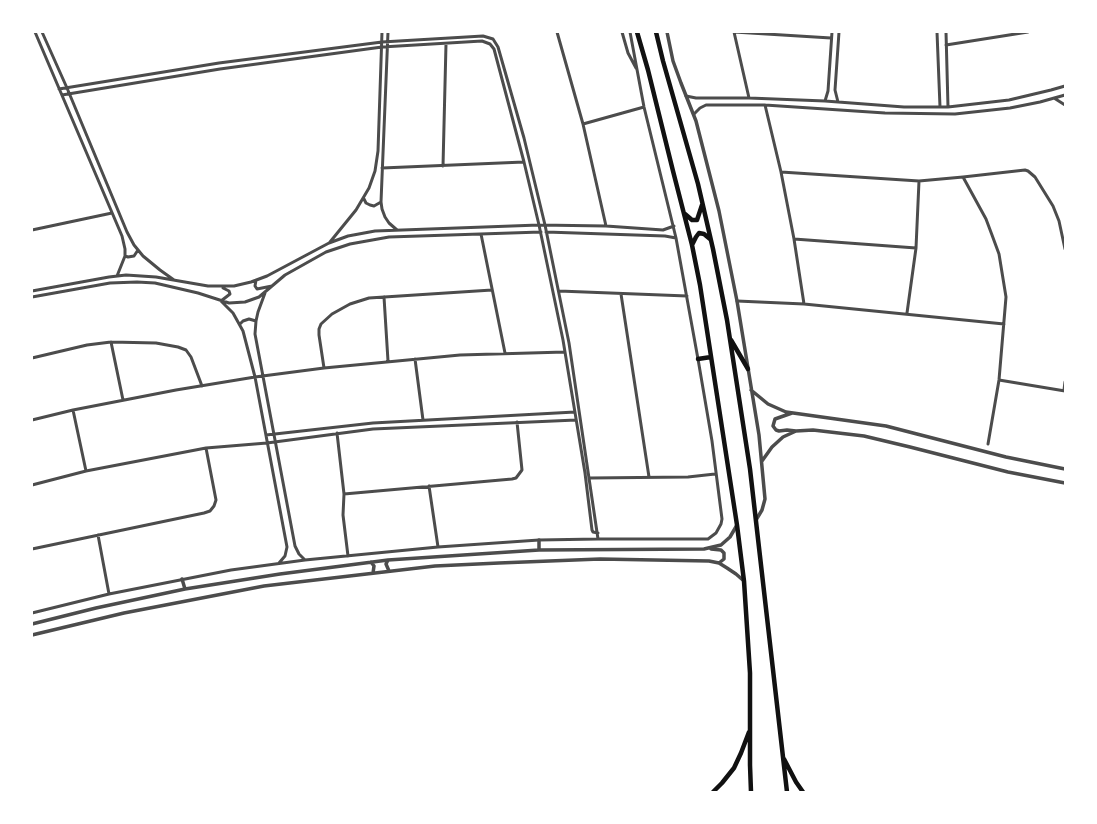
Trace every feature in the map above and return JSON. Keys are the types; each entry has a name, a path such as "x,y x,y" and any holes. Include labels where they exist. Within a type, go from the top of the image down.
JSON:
{"main road":[{"path":"637,32 650,77 692,245 700,285 737,525 744,582 750,673 751,792"},
{"path":"656,32 711,240 730,337 750,469 787,792"},
{"path":"684,213 692,220 697,220 702,204"},
{"path":"692,245 699,234 704,234 711,240"},
{"path":"730,337 748,369"},
{"path":"698,360 711,357"},
{"path":"713,792 734,768 751,728"},
{"path":"782,756 803,792"}],"street":[{"path":"36,32 124,243 125,256 117,276"},
{"path":"42,32 127,232 138,250 154,266 175,280"},
{"path":"329,243 348,222 364,199 373,178 377,163 382,32"},
{"path":"388,32 381,202 385,217 397,230"},
{"path":"557,32 583,124 606,226"},
{"path":"622,32 628,53 637,69"},
{"path":"32,612 182,579 279,563 438,547 539,540 702,539 708,538 716,533 721,524 722,518 715,474 712,441 674,226 644,107 630,32"},
{"path":"667,32 673,61 685,96 694,114 719,212 737,301 759,435 764,505 756,520"},
{"path":"749,98 734,32 831,38"},
{"path":"824,101 828,91 832,32"},
{"path":"838,102 835,90 839,32"},
{"path":"937,32 940,107"},
{"path":"946,32 948,107"},
{"path":"946,45 1028,32"},
{"path":"59,89 219,64 382,42 483,36 495,41 524,138 547,232 569,343 598,539"},
{"path":"62,95 220,69 382,47 482,41 486,41 492,45 524,162 541,232 565,352 592,530 595,534 598,534"},
{"path":"443,166 446,44"},
{"path":"219,64 220,69"},
{"path":"685,96 696,98 749,98 824,101 904,107 948,107 1009,100 1065,86"},
{"path":"694,114 706,105 765,105 904,114 955,114 1010,108 1065,95"},
{"path":"1054,98 1065,105"},
{"path":"1009,100 1010,108"},
{"path":"765,105 781,172 794,239 804,304"},
{"path":"583,124 644,107"},
{"path":"382,168 524,162"},
{"path":"781,172 919,180 963,177 1021,170 1028,171 1032,174 1053,206 1059,221 1065,249"},
{"path":"963,177 986,219 999,254 1006,297 999,380 988,444"},
{"path":"907,313 916,248 919,180"},
{"path":"364,199 366,203 374,206 381,202"},
{"path":"32,230 112,212"},
{"path":"32,291 117,276 145,275 208,286 222,287 243,284 256,280 329,243 361,233 397,230 539,225 606,226 663,230 674,226"},
{"path":"32,297 110,283 137,282 155,283 191,291 229,303 245,302 266,292 285,275 326,252 350,244 389,237 547,232 665,236 676,238"},
{"path":"481,234 505,353"},
{"path":"794,239 916,248"},
{"path":"125,256 134,256 138,250"},
{"path":"256,280 255,286 257,289 272,286"},
{"path":"221,301 230,294 229,291 222,287"},
{"path":"324,368 319,335 320,324 332,314 350,304 369,298 492,290"},
{"path":"559,291 687,296"},
{"path":"266,292 256,321 255,334 294,546 305,560"},
{"path":"621,294 649,477"},
{"path":"384,297 388,361"},
{"path":"221,301 240,324 246,336 287,548 285,556 279,563"},
{"path":"737,301 804,304 907,313 1004,324"},
{"path":"240,324 246,320 252,319 256,321"},
{"path":"32,358 87,345 111,342 156,343 182,348 188,353 202,386"},
{"path":"111,342 123,400"},
{"path":"32,420 123,400 255,377 324,368 388,361 505,353 565,352"},
{"path":"415,359 423,420"},
{"path":"999,380 1064,390 1065,382"},
{"path":"570,382 575,381"},
{"path":"751,389 768,404 780,410 886,426 984,452 1065,469"},
{"path":"73,410 86,471"},
{"path":"266,435 373,423 575,412"},
{"path":"792,413 777,418 774,421 776,430 813,430 864,436 1008,472 1065,483"},
{"path":"32,485 86,471 206,448 267,443 373,429 576,420"},
{"path":"344,494 516,478 522,470 517,422"},
{"path":"761,462 767,452 777,441 796,431"},
{"path":"337,433 344,494 343,515 348,556"},
{"path":"32,549 204,514 210,511 216,500 206,448"},
{"path":"590,478 688,477 715,474"},
{"path":"429,486 438,547"},
{"path":"704,549 721,545 730,537 737,525"},
{"path":"98,535 110,594"},
{"path":"539,540 539,550"},
{"path":"32,624 96,608 185,589 388,560 539,550 704,549 723,551 725,557 719,563"},
{"path":"32,635 124,613 264,586 389,571 485,563 600,559 704,561 719,563 736,574 744,582"},
{"path":"388,560 386,564 389,571"},
{"path":"371,562 374,566 373,573"},
{"path":"182,579 185,589"}]}
